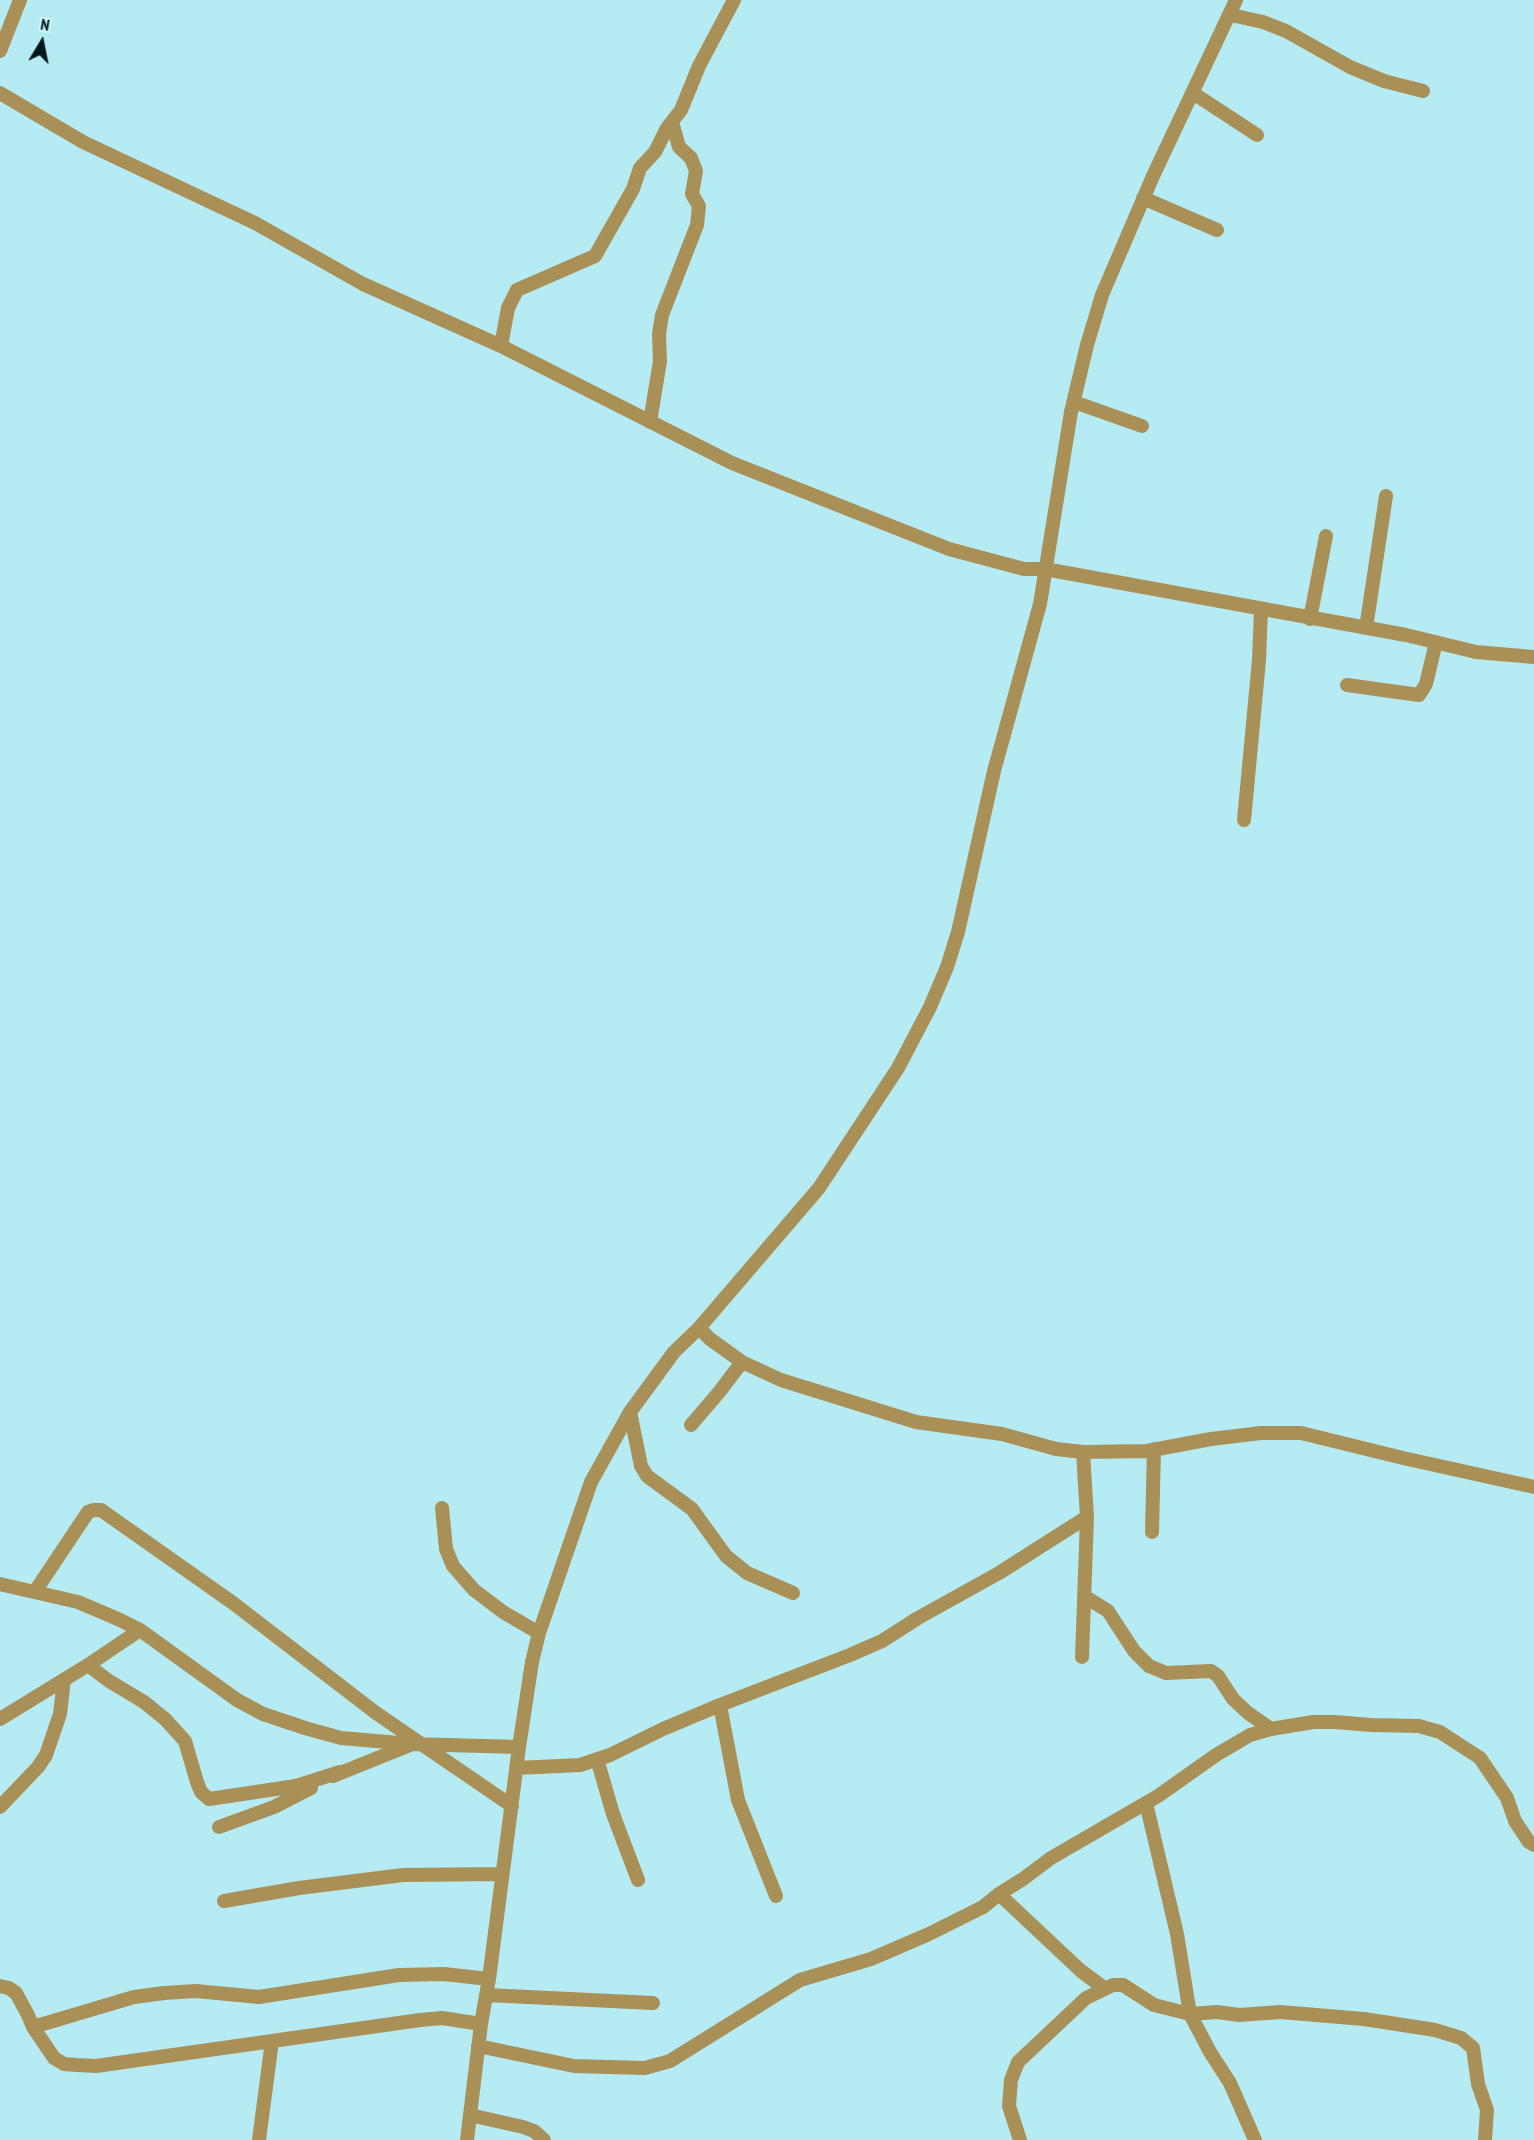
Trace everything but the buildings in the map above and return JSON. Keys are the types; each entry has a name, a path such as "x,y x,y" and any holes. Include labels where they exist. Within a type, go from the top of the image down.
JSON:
{"street":[{"path":"0,51 20,0"},
{"path":"501,346 508,308 517,290 595,256 633,189 640,168 655,152 681,110 699,66 734,0"},
{"path":"466,2140 480,2024 489,1979 532,1662 539,1633 591,1482 630,1412 674,1352 699,1328 819,1188 898,1068 930,1007 947,967 958,932 994,771 1040,604 1074,402 1087,345 1102,295 1143,198 1231,15 1236,0"},
{"path":"1231,15 1263,22 1286,31 1350,67 1384,81 1423,91"},
{"path":"0,93 83,142 255,223 363,284 501,346 732,463 949,549 1024,569 1045,569 1365,628 1476,652 1534,657"},
{"path":"1193,93 1257,135"},
{"path":"650,422 660,361 659,334 662,315 697,225 699,206 692,194 696,171 691,158 678,147 672,122"},
{"path":"1143,198 1217,230"},
{"path":"1074,402 1142,426"},
{"path":"1365,628 1386,496"},
{"path":"1310,619 1326,536"},
{"path":"1244,820 1259,660 1261,609"},
{"path":"1347,684 1419,695 1426,684 1436,642"},
{"path":"699,1328 710,1339 742,1362 781,1380 916,1422 1002,1434 1056,1449 1083,1452 1154,1449 1211,1438 1301,1433 1534,1487"},
{"path":"691,1425 742,1362"},
{"path":"630,1412 641,1466 647,1476 692,1509 726,1556 747,1573 793,1593"},
{"path":"1152,1532 1154,1449"},
{"path":"1082,1657 1087,1517 1083,1452"},
{"path":"442,1508 446,1549 453,1566 482,1596 503,1612 539,1633"},
{"path":"36,1590 88,1512 94,1509 101,1510 233,1603 415,1744 512,1806"},
{"path":"516,1768 580,1765 720,1705 882,1641 999,1573 1087,1517"},
{"path":"0,1584 36,1590 78,1602 140,1630 237,1700 263,1714 341,1738 415,1744 519,1747"},
{"path":"1084,1596 1108,1611 1134,1651 1149,1666 1166,1673 1211,1671 1218,1676 1233,1699 1271,1730"},
{"path":"0,1719 140,1630"},
{"path":"88,1665 144,1702 165,1719 185,1741 197,1782 209,1799 296,1786 369,1763 415,1744"},
{"path":"0,1807 38,1767 46,1755 60,1714 64,1680"},
{"path":"720,1705 738,1800 776,1896"},
{"path":"478,2046 574,2066 645,2068 670,2061 800,1980 871,1959 983,1907 999,1893 1051,1858 1146,1803 1216,1755 1250,1735 1313,1722 1419,1726 1440,1732 1480,1758 1507,1798 1515,1821 1529,1842 1534,1845"},
{"path":"597,1759 613,1814 638,1880"},
{"path":"219,1827 274,1807 340,1772"},
{"path":"1146,1803 1177,1934 1190,2014 1230,2083 1255,2140"},
{"path":"224,1901 299,1888 404,1875 502,1874"},
{"path":"999,1893 1073,1964 1104,1988"},
{"path":"33,2027 134,1997 164,1993 196,1991 259,1997 399,1975 444,1974 489,1979"},
{"path":"1020,2140 1009,2106 1011,2080 1018,2062 1086,1998 1104,1988 1123,1985 1154,2005 1190,2014 1217,2012 1239,2015 1280,2012 1364,2019 1435,2030 1461,2037 1473,2048 1478,2084 1487,2110 1485,2140"},
{"path":"0,1986 16,1993 33,2027 54,2058 64,2064 77,2066 96,2066 442,2018 480,2024"},
{"path":"486,1995 652,2003"},
{"path":"260,2140 272,2041"},
{"path":"470,2115 523,2127 534,2131 544,2140"}]}
